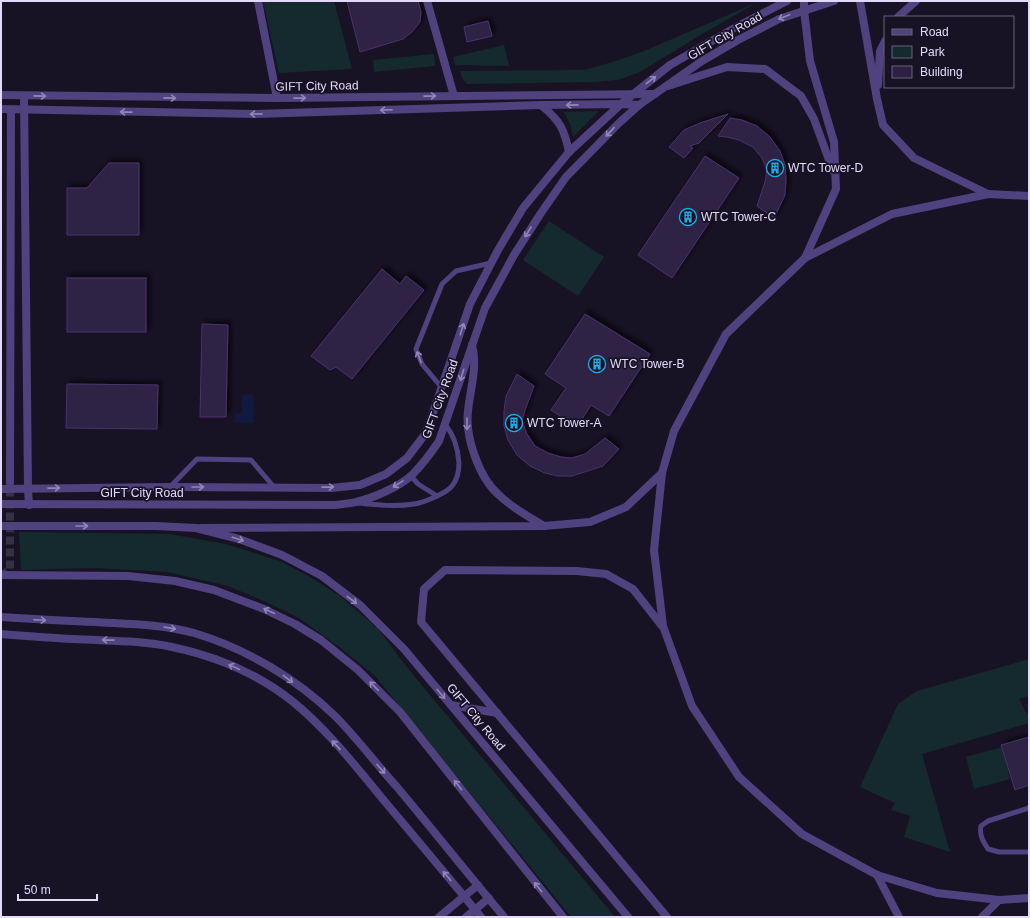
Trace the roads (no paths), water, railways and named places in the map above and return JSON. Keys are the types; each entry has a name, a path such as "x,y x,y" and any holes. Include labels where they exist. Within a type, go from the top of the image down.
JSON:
{"street":[{"path":"258,1 277,98"},
{"path":"427,1 454,96"},
{"name":"GIFT City Road","path":"1,489 170,487 331,488 360,485 386,474 406,458 426,433 470,304 491,263 523,208 569,152 621,104 670,65 738,26 788,1"},
{"path":"804,1 810,61 834,142 836,178 836,189 805,258"},
{"name":"GIFT City Road","path":"1,504 334,505 356,502 376,496 393,487 411,476 439,441 485,308 514,255 541,212 566,178 619,123 639,105 702,61 779,18 834,1"},
{"path":"860,1 877,99 883,124 914,158 988,194"},
{"path":"899,16 916,1"},
{"path":"877,99 880,52 884,43"},
{"path":"666,87 727,67 765,69 801,96 814,119 836,178"},
{"name":"GIFT City Road","path":"1,95 277,98 655,94"},
{"path":"24,96 29,505"},
{"path":"1,109 255,114 541,105 639,105"},
{"path":"541,105 554,116 562,128 569,152"},
{"path":"10,482 11,110"},
{"path":"1029,196 988,194 892,214 805,258 726,334 674,431 662,473 654,550 663,626 692,706 739,777 802,834 877,875 937,893 999,900 1029,898"},
{"path":"472,344 475,355 467,413 467,431 472,448 482,472 497,494 513,508 544,526"},
{"path":"196,528 544,526 590,522 626,507 662,473"},
{"name":"GIFT City Road","path":"1,526 156,526 196,528 246,541 282,555 322,576 366,611 404,649 628,917"},
{"path":"663,626 632,589 606,574 577,570 445,570 424,589 421,622 667,917"},
{"path":"1,575 128,576 175,581 214,590 264,609 295,624 314,636 358,670 400,712 563,917"},
{"path":"1,617 132,624 170,628 194,633 259,660 316,700 335,717 424,820 504,917"},
{"path":"1,634 73,639 116,640 172,647 219,660 266,683 292,701 339,747 481,917"},
{"path":"451,705 497,713"},
{"path":"877,875 899,917"},
{"path":"439,917 478,885"},
{"path":"466,917 489,898"},
{"path":"982,917 999,900"}],"lane":[{"path":"442,388 422,364 416,349 442,284 456,271 491,263"},
{"path":"356,502 378,505 415,504 437,496 452,487 459,470 459,455 452,433 445,424"},
{"path":"170,487 197,459 251,460 274,487"},
{"path":"411,476 418,484 437,496"},
{"path":"1029,808 988,821 980,826 979,832 982,841 988,849 999,852 1029,852"}],"water":[{"path":"242,395 253,395 254,423 235,423 235,414 242,413"}],"tunnel":[{"path":"1,576 10,569 10,483"}],"place":[{"name":"WTC Tower-D","path":"775,168"},
{"name":"WTC Tower-C","path":"688,217"},
{"name":"WTC Tower-B","path":"597,364"},
{"name":"WTC Tower-A","path":"514,423"}]}
